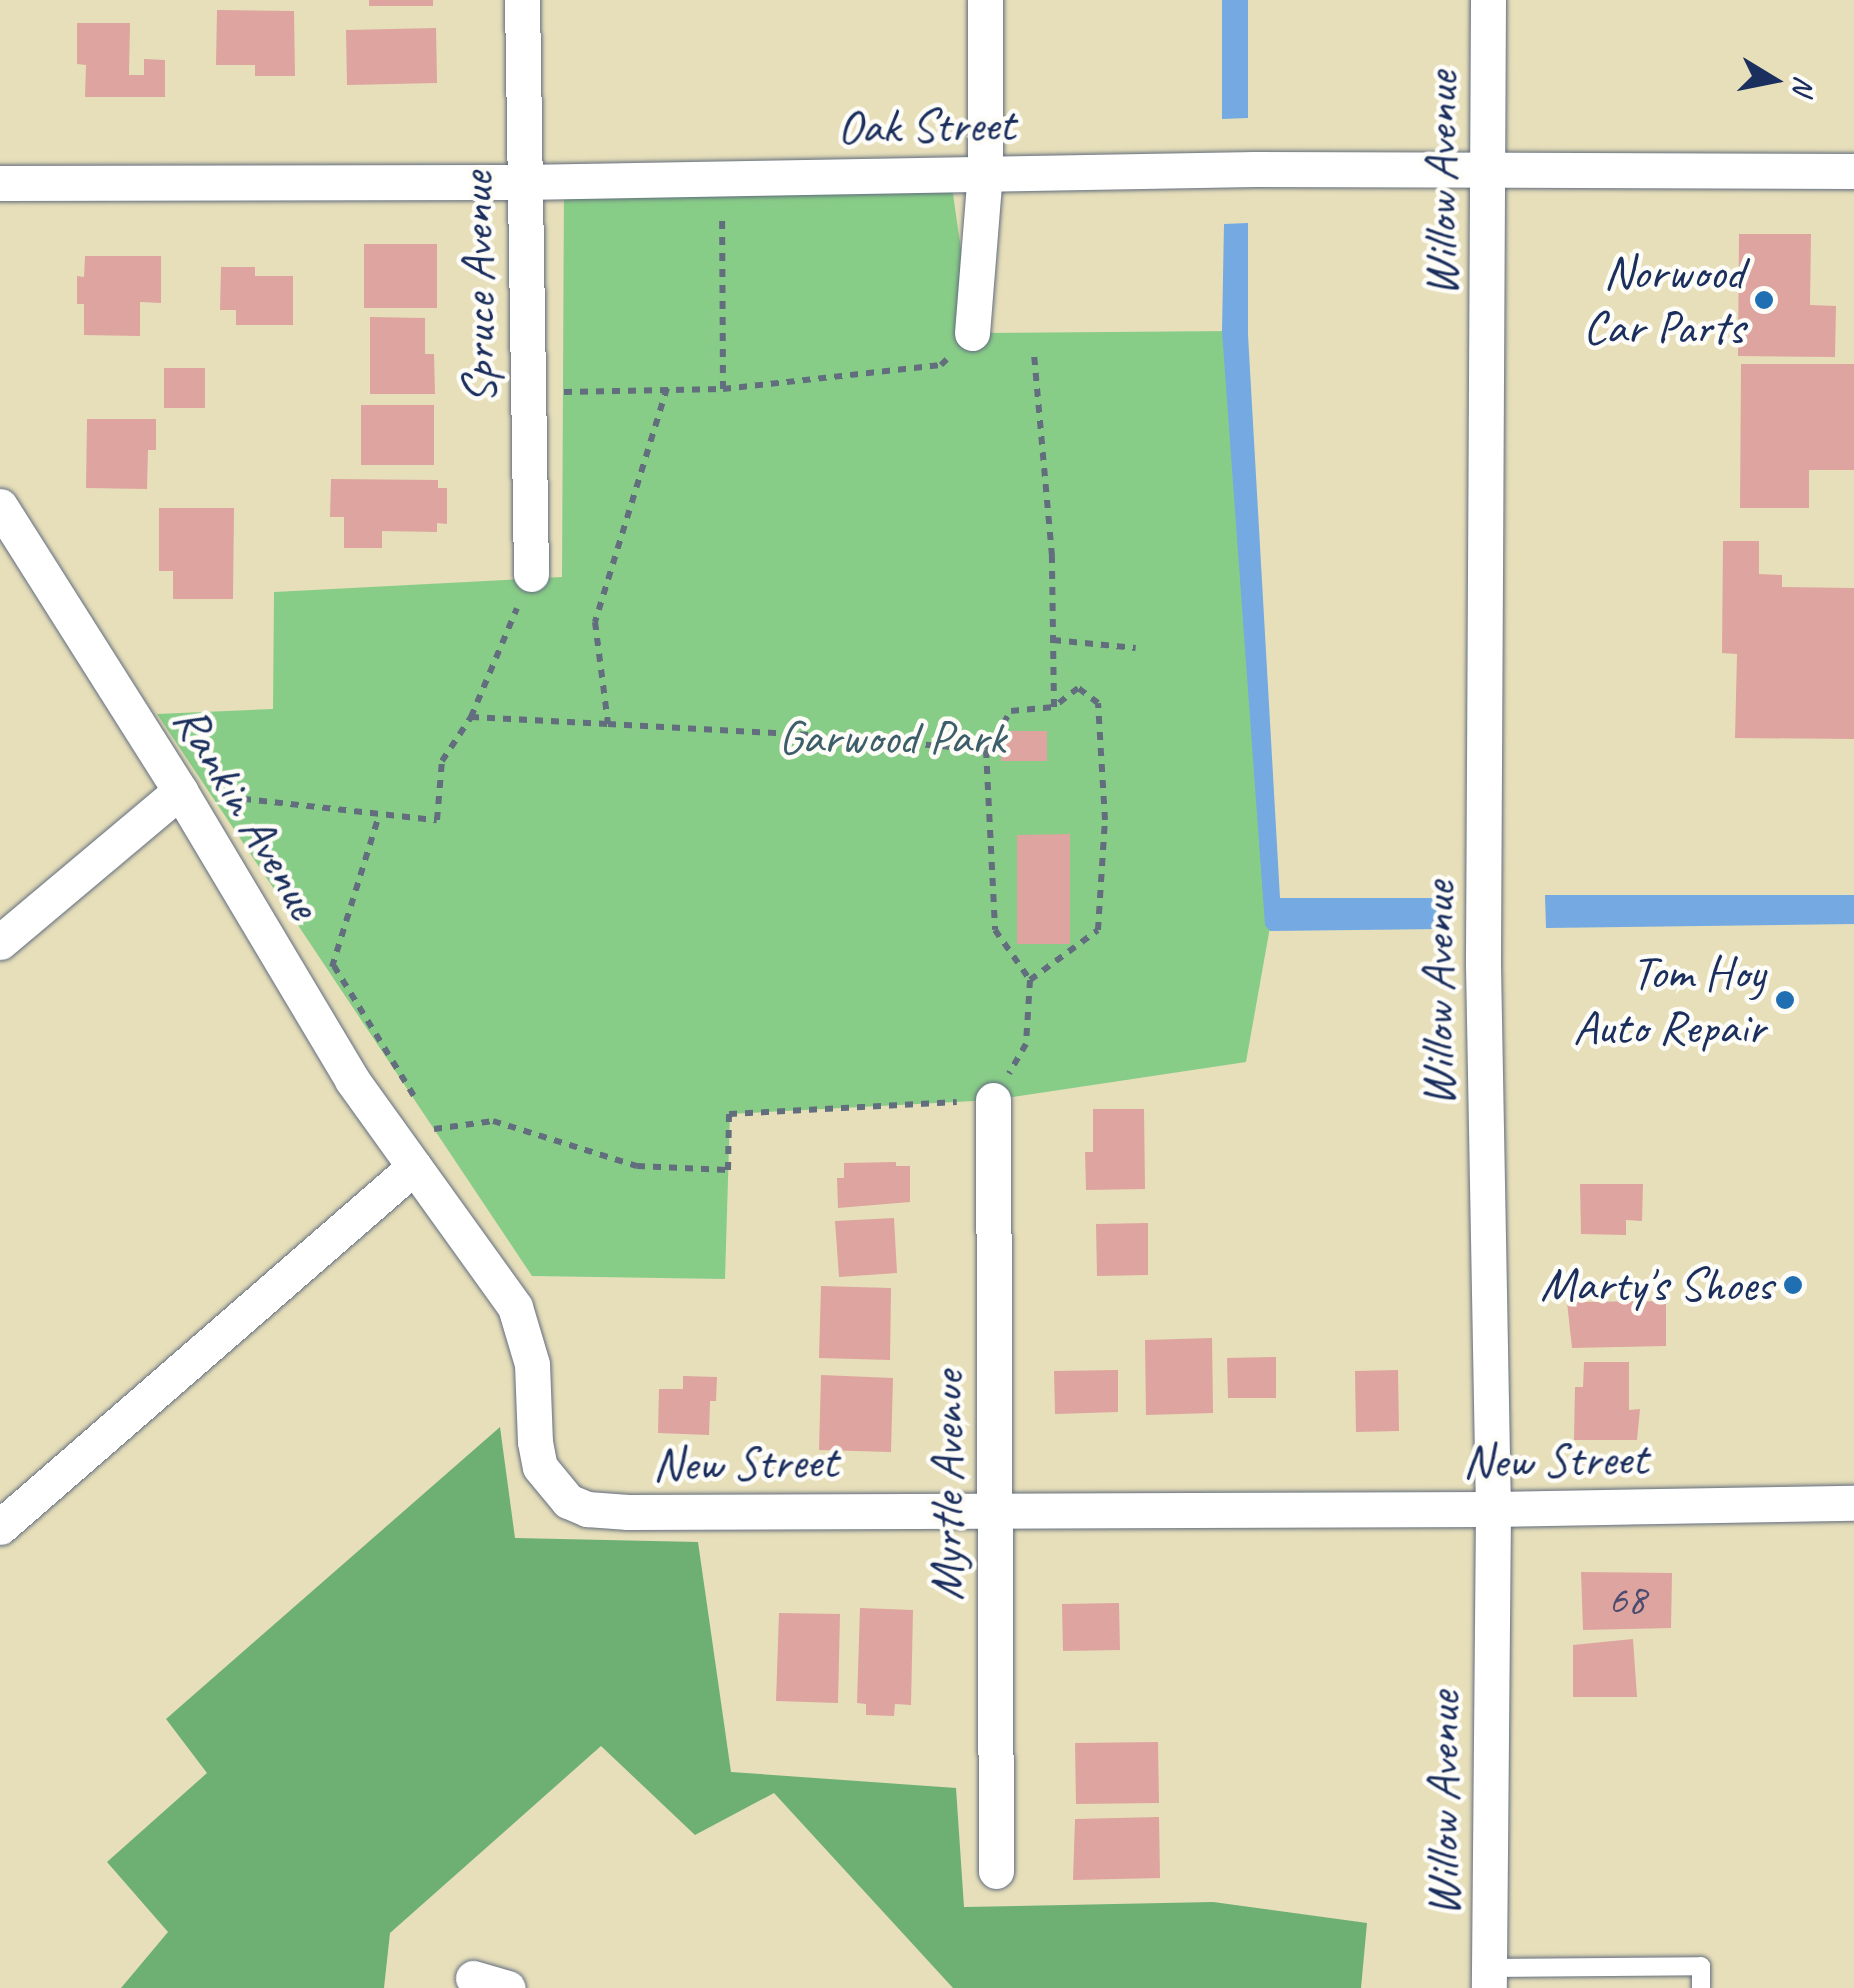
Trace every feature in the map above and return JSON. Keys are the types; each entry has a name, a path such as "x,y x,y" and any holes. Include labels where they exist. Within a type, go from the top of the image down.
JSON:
{"street":[{"name":"Spruce Avenue","path":"522,0 522,182 532,574"},
{"path":"972,333 985,172 985,0"},
{"name":"Willow Avenue","path":"1488,0 1483,965 1493,1509 1489,1978"},
{"name":"Oak Street","path":"0,182 522,182 985,172 1489,168 1854,171"},
{"name":"Rankin Avenue","path":"0,506 180,791 352,1080 414,1168"},
{"path":"0,942 180,791"},
{"name":"Myrtle Avenue","path":"992,1100 996,1871"},
{"path":"0,1527 414,1168"},
{"name":"New Street","path":"414,1168 514,1307 532,1364 534,1442 540,1467 568,1501 587,1509 1493,1509 1854,1502"},
{"path":"472,1978 508,1988"}],"lane":[{"path":"1489,1978 1701,1966 1701,1988"}],"path":[{"path":"722,178 723,389"},
{"path":"528,394 723,389 941,365 972,333"},
{"path":"1034,356 1052,556 1054,707"},
{"path":"608,724 595,622 667,388"},
{"path":"180,791 437,820 442,761 471,717 532,574"},
{"path":"1053,640 1136,648"},
{"path":"334,966 436,1132 493,1121 637,1166 728,1170 730,1114 992,1100 1026,1044 1030,980 995,930 986,750 1011,711 1054,707 1078,688 1098,702 1104,820 1098,930 1030,980"},
{"path":"471,717 814,734 986,750"},
{"path":"303,996 334,966 378,816"}],"green space":[{"name":"Garwood Park","path":"950,173 973,333 1233,331 1272,916 1246,1062 993,1100 730,1114 725,1279 532,1276 157,714 273,709 274,592 562,577 564,182"},
{"path":"500,1427 515,1538 698,1542 731,1772 956,1788 964,1907 1213,1902 1367,1923 1361,1988 953,1988 774,1793 695,1835 601,1746 390,1933 384,1988 121,1988 168,1932 107,1862 207,1773 166,1719"}],"water":[{"path":"1222,0 1248,0 1248,118 1222,119"},
{"path":"1248,223 1248,335 1280,898 1440,898 1441,929 1270,931 1265,925 1222,331 1224,224"},
{"path":"1545,895 1854,895 1854,924 1546,928"}],"building":[{"path":"369,0 433,0 433,6 369,6"},
{"path":"217,10 294,11 295,76 255,76 255,65 216,65"},
{"path":"77,23 130,23 129,75 144,75 144,59 165,60 165,97 85,97 86,65 77,64"},
{"path":"436,28 437,83 347,85 346,30"},
{"path":"1739,234 1811,234 1810,305 1836,306 1835,357 1738,356"},
{"path":"364,244 437,244 437,308 364,308"},
{"path":"85,256 161,256 161,303 140,302 140,336 84,335 84,304 77,304 77,276 84,277"},
{"path":"221,267 255,267 255,276 293,276 293,325 236,325 236,310 220,310"},
{"path":"370,317 425,318 425,354 434,354 435,394 370,394"},
{"path":"1741,364 1854,364 1854,470 1809,470 1809,508 1740,508"},
{"path":"164,368 205,368 205,408 164,408"},
{"path":"361,405 434,405 434,465 361,465"},
{"path":"87,419 156,419 156,450 148,450 147,489 86,488"},
{"path":"331,479 438,480 438,488 447,488 447,524 437,523 437,532 382,531 382,548 344,548 344,517 330,517"},
{"path":"159,508 234,508 233,599 173,599 173,571 159,571"},
{"path":"1723,541 1759,541 1759,574 1782,575 1782,587 1854,588 1854,739 1735,738 1737,654 1722,653"},
{"path":"1001,731 1047,731 1047,761 1001,761"},
{"path":"1070,834 1070,944 1017,944 1017,835"},
{"path":"1093,1109 1144,1109 1145,1189 1086,1190 1085,1152 1093,1152"},
{"path":"896,1162 896,1166 910,1166 910,1202 838,1208 837,1178 844,1178 844,1163"},
{"path":"1580,1184 1643,1184 1642,1221 1626,1220 1626,1235 1581,1234"},
{"path":"894,1218 897,1273 839,1277 835,1221"},
{"path":"1148,1223 1148,1275 1097,1276 1096,1224"},
{"path":"821,1286 891,1288 890,1360 819,1358"},
{"path":"1666,1301 1666,1346 1572,1348 1567,1302"},
{"path":"1212,1338 1213,1413 1146,1415 1145,1340"},
{"path":"1276,1357 1276,1398 1228,1398 1227,1358"},
{"path":"1584,1362 1629,1362 1629,1410 1640,1409 1637,1440 1574,1440 1575,1387 1583,1387"},
{"path":"1118,1370 1118,1412 1055,1414 1054,1371"},
{"path":"1398,1370 1399,1431 1356,1432 1355,1371"},
{"path":"821,1375 893,1378 891,1452 819,1450"},
{"path":"683,1376 717,1377 716,1401 710,1401 709,1435 658,1433 659,1389 683,1389"},
{"path":"1581,1572 1672,1573 1671,1628 1583,1630"},
{"path":"1119,1603 1120,1650 1063,1651 1062,1604"},
{"path":"860,1608 913,1610 911,1705 895,1704 894,1716 866,1715 866,1704 857,1703"},
{"path":"779,1613 840,1614 838,1703 776,1701"},
{"path":"1633,1639 1637,1697 1573,1697 1573,1645"},
{"path":"1158,1742 1159,1803 1076,1804 1075,1743"},
{"path":"1159,1817 1160,1878 1073,1880 1075,1819"}],"place":[{"name":"Norwood Car Parts","path":"1764,300"},
{"name":"Tom Hoy Auto Repair","path":"1785,1000"},
{"name":"Marty's Shoes","path":"1793,1285"}]}
